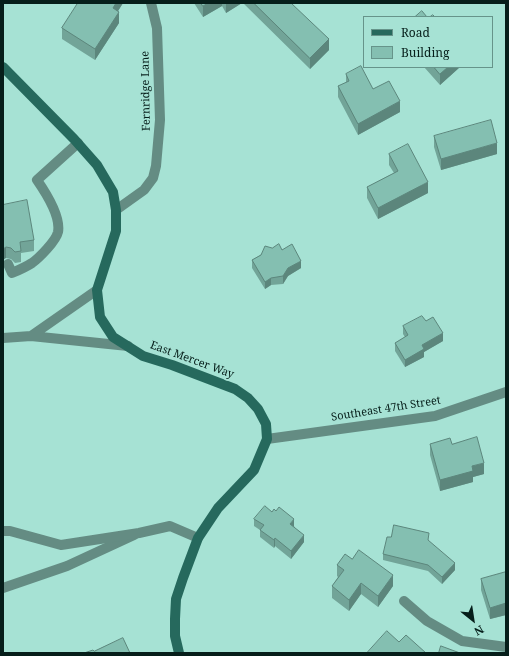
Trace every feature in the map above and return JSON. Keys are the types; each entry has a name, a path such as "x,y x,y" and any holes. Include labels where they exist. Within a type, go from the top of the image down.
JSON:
{"street":[{"name":"Fernridge Lane","path":"116,210 144,190 153,178 156,166 160,120 157,28 151,3"},
{"name":"East Mercer Way","path":"4,68 78,143 97,165 113,192 116,210 116,231 97,290 100,317 113,337 143,356 172,365 235,389 248,398 258,409 266,424 267,439"},
{"path":"8,264 12,273 32,263 51,244 58,232 56,215 47,194 37,180 78,143"},
{"path":"31,336 97,290"},
{"path":"3,338 31,336 128,346"},
{"name":"Southeast 47th Street","path":"267,439 435,416 506,392"},
{"path":"179,653 175,636 176,599 198,538 218,508 238,489 254,470 267,439"},
{"path":"3,531 10,531 61,545 139,533 170,526 198,538"},
{"path":"3,588 67,566 139,533"},
{"path":"404,601 427,621 462,641 506,647"}],"building":[{"path":"78,3 116,3 113,8 119,12 95,49 62,28"},
{"path":"201,3 208,3 203,6"},
{"path":"254,3 291,3 329,39 310,58"},
{"path":"422,11 426,16 416,16"},
{"path":"361,66 373,89 389,81 400,101 358,124 338,86 349,81 346,74"},
{"path":"435,68 447,68 440,74"},
{"path":"491,120 497,143 441,159 434,136"},
{"path":"408,144 428,182 378,208 367,187 398,171 389,154"},
{"path":"27,200 34,240 20,242 21,251 15,252 11,248 6,247 3,249 3,205"},
{"path":"279,244 282,250 292,244 301,261 288,268 283,276 271,278 265,282 252,260 261,255 265,246 272,248"},
{"path":"422,316 426,321 433,317 443,333 422,345 424,349 405,360 395,343 408,335 403,326"},
{"path":"477,437 484,463 472,466 473,471 440,480 430,444 450,438 452,444"},
{"path":"265,506 272,512 274,509 276,511 279,507 294,519 290,524 304,535 291,551 275,538 274,540 260,530 264,525 254,519"},
{"path":"394,525 429,533 428,540 455,563 442,577 428,565 383,554 387,537 391,537"},
{"path":"359,550 393,575 378,596 361,583 349,600 332,586 344,570 337,565 345,554 352,559"},
{"path":"506,572 506,603 490,608 481,579"},
{"path":"387,631 399,642 406,635 426,653 367,653"},
{"path":"123,638 130,653 84,653 94,651"},
{"path":"441,646 460,653 439,653"}]}
